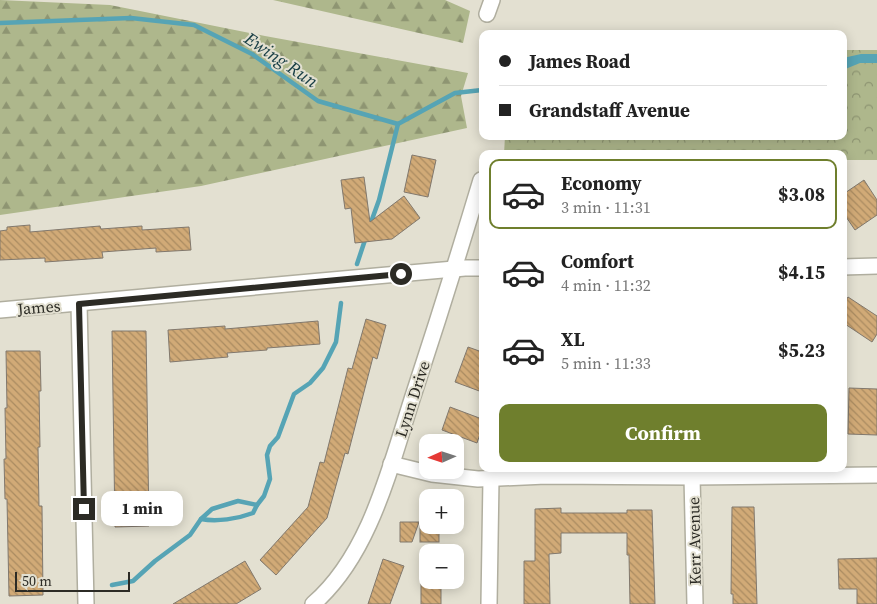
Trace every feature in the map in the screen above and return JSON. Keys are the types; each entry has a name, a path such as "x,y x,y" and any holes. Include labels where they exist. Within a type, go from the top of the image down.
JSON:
{"street":[{"name":"Lynn Drive","path":"313,604 339,577 360,544 377,504 479,187"},
{"path":"847,267 877,266"},
{"name":"James","path":"0,310 479,268"},
{"path":"79,304 86,604"},
{"path":"391,464 449,477 491,479 546,476 877,475"},
{"name":"Kerr Avenue","path":"692,477 695,604"},
{"path":"489,604 491,479"}],"green space":[{"path":"0,0 110,5 265,36 468,73 461,96 467,128 201,186 0,215"},
{"path":"273,0 445,0 470,11 463,43"},
{"path":"847,50 877,50 877,160 847,160 847,150 504,150 505,140 847,140"}],"water":[{"path":"861,54 877,54 877,63 860,63 847,68 847,57"}],"building":[{"path":"412,155 436,160 428,197 404,192"},
{"path":"364,177 370,222 404,196 420,218 392,239 355,243 351,208 345,209 341,180"},
{"path":"864,180 877,200 877,215 855,230 847,218 847,192"},
{"path":"30,225 30,232 100,226 101,229 142,226 142,230 189,227 191,250 156,252 156,248 102,252 103,258 45,262 45,258 0,260 0,231 7,230 7,227"},
{"path":"848,297 877,316 877,334 872,342 847,325"},
{"path":"366,319 386,325 377,359 373,357 348,454 345,453 327,518 276,575 260,560 308,507 320,462 324,463 348,368 352,369"},
{"path":"318,321 320,344 267,348 267,350 227,353 228,357 170,362 168,330 225,326 225,329"},
{"path":"112,331 146,331 149,526 115,527"},
{"path":"468,347 479,351 479,391 455,382"},
{"path":"6,351 40,351 40,447 38,447 39,506 42,506 43,595 9,596 7,499 5,499 4,459 6,459 5,408 7,408"},
{"path":"849,388 877,389 877,435 848,434"},
{"path":"450,407 479,418 479,437 477,443 464,438 464,434 453,434 442,430"},
{"path":"732,507 754,507 757,604 733,604 733,594 731,594"},
{"path":"561,508 561,513 627,513 627,510 652,510 655,604 630,604 627,533 561,533 561,553 549,554 550,604 524,604 524,561 535,561 535,509"},
{"path":"400,522 419,522 412,542 400,542"},
{"path":"420,534 439,534 439,542 420,542"},
{"path":"877,558 877,604 857,604 857,589 839,589 838,559"},
{"path":"383,559 404,566 390,604 368,604"},
{"path":"245,561 261,589 236,604 173,604"},
{"path":"421,589 441,589 441,604 421,604"}],"waterway":[{"name":"Ewing Run","path":"0,23 131,18 194,25 252,54 318,101 398,124 455,93 479,90"},
{"name":"Ewing Run","path":"370,225 379,200 398,124"},
{"name":"Ewing Run","path":"357,264 366,237"},
{"name":"Ewing Run","path":"112,585 133,581 155,561 190,535 201,519 212,509 238,501 257,505 264,496 270,479 267,455 270,446 278,437 294,394 310,383 323,368 336,342 341,303"},
{"path":"201,519 220,520 240,517 253,513 257,505"}],"route":[{"path":"84,509 79,304 401,274"}]}
